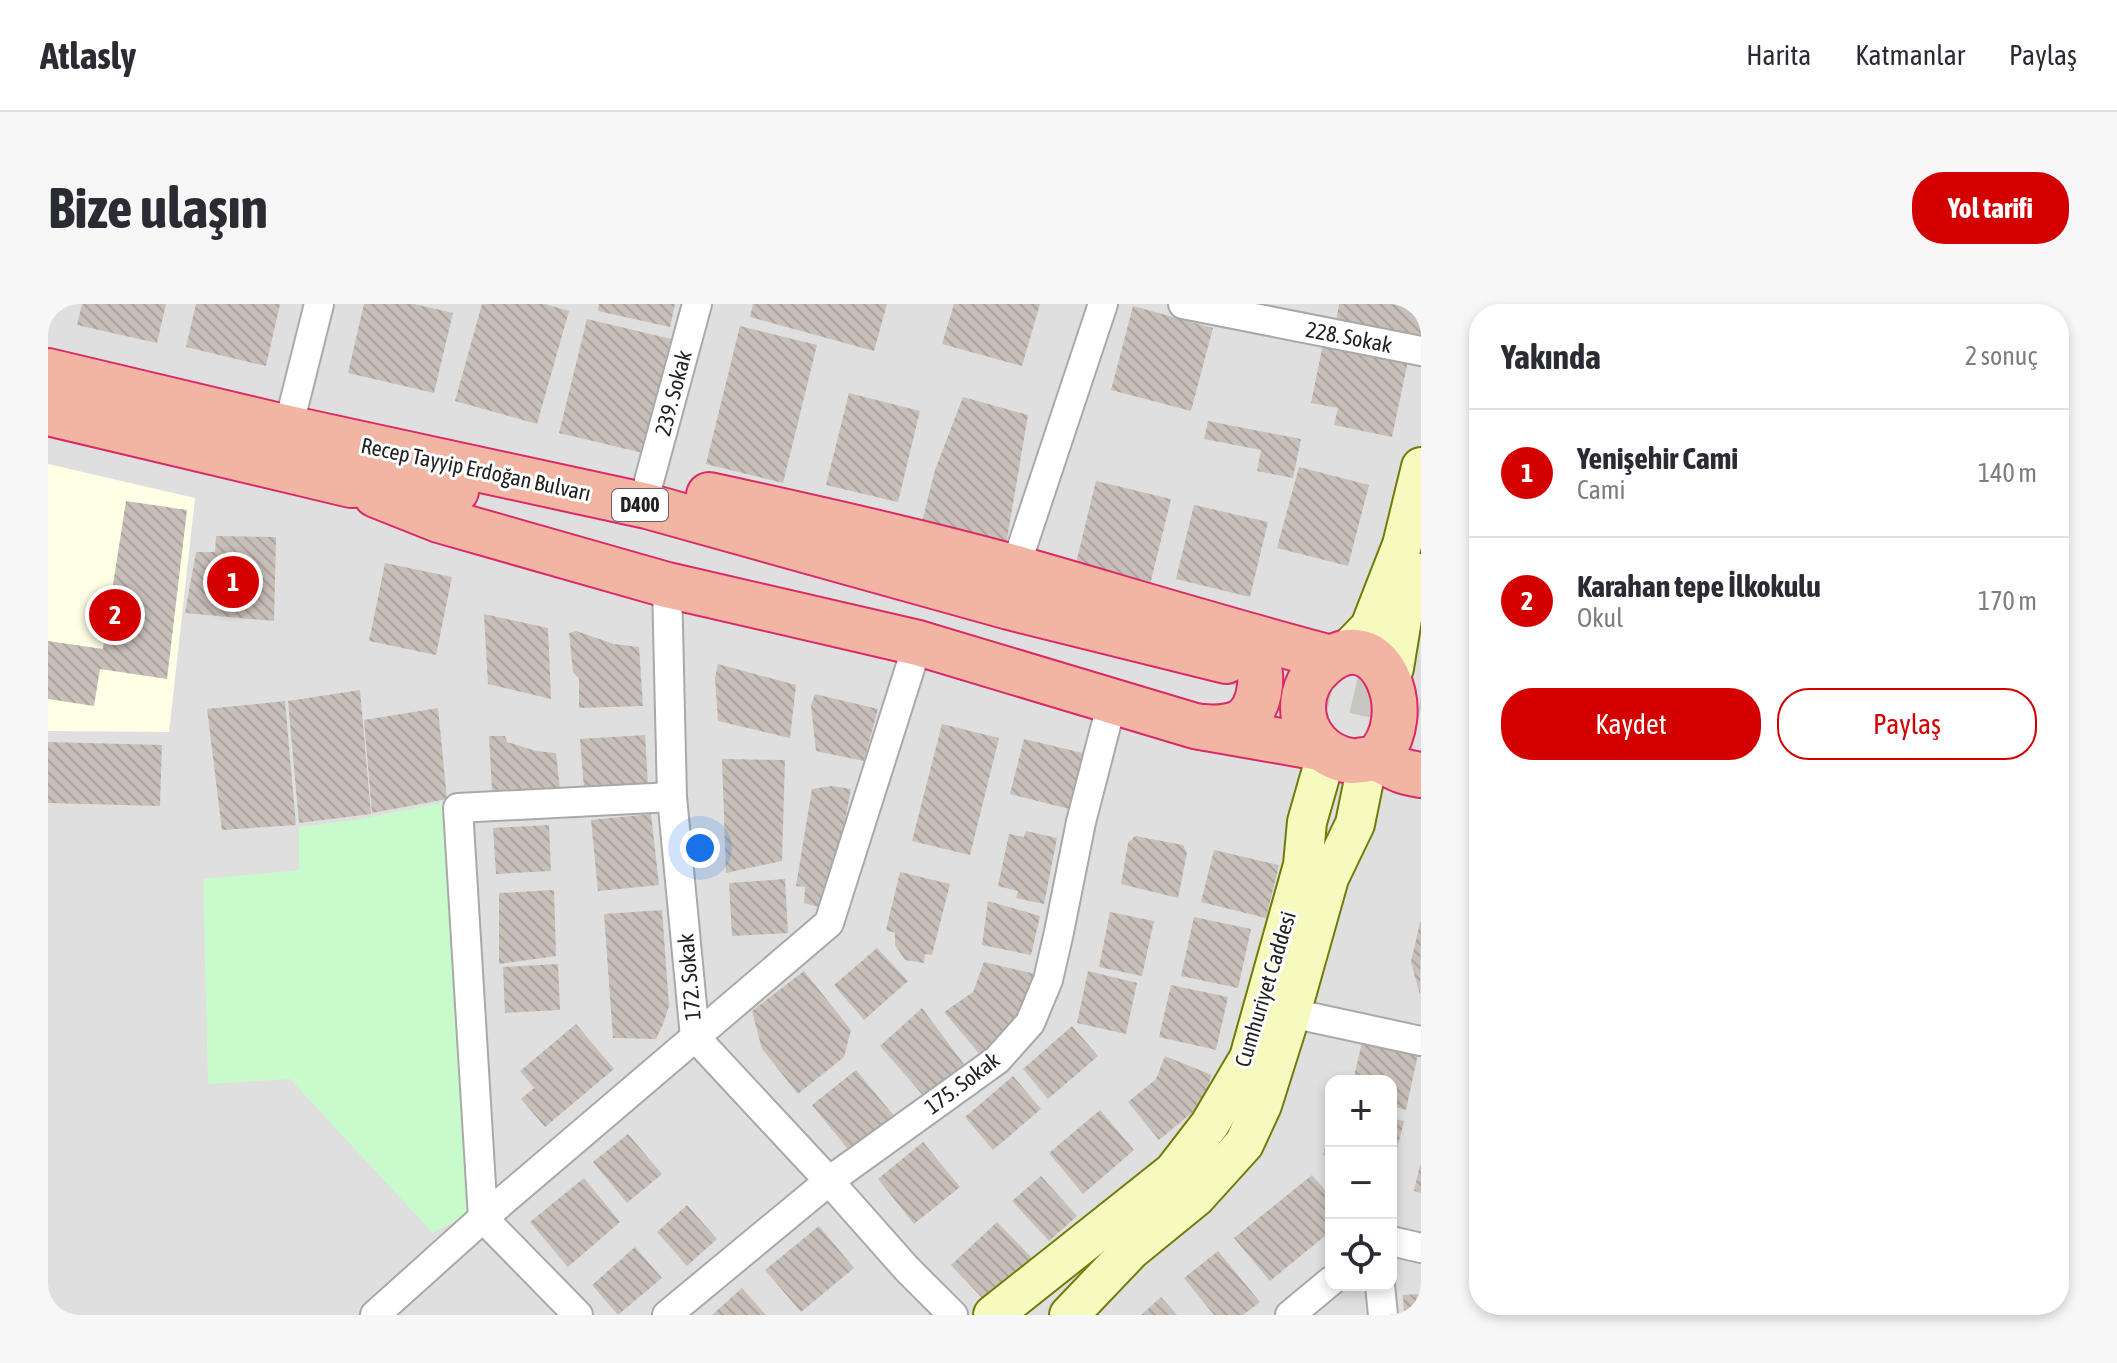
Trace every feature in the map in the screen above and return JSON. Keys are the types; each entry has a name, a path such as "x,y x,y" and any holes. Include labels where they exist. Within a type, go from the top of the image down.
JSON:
{"highway":[{"name":"Recep Tayyip Erdoğan Bulvarı","path":"48,371 288,428 647,506 1009,607 1231,660"},
{"name":"Recep Tayyip Erdoğan Bulvarı","path":"48,413 351,485 419,483 653,536 999,628 1231,660"},
{"path":"288,428 336,417 405,423 845,525 1015,568 1231,660 1370,654 1405,673 1412,706 1409,724 1400,740 1387,753 1347,755 1309,734 1303,717 1303,699 1308,682 1319,668 1337,656"},
{"path":"351,485 439,520 667,585 918,643 1195,726 1347,755 1421,775"},
{"path":"1195,726 1218,728 1239,723 1255,704 1260,686 1256,655 1231,660"}],"main road":[{"path":"1337,656 1370,627 1402,545 1421,467"},
{"path":"1405,673 1401,623 1421,520"},
{"name":"Cumhuriyet Caddesi","path":"1069,1315 1131,1250 1196,1197 1244,1144 1262,1105 1329,878 1355,824 1347,755"},
{"name":"Cumhuriyet Caddesi","path":"993,1315 1173,1172 1210,1124 1249,1058 1303,865 1307,822 1347,755"}],"street":[{"path":"288,428 319,304"},
{"name":"239. Sokak","path":"649,481 697,304"},
{"path":"1015,568 1103,304"},
{"name":"228. Sokak","path":"1183,304 1421,351"},
{"name":"172. Sokak","path":"667,585 672,797 695,1037 907,1269 953,1315"},
{"path":"375,1315 483,1218 829,923 918,643"},
{"name":"175. Sokak","path":"667,1315 829,1181 997,1060 1030,1023 1048,980 1081,822 1112,702"},
{"path":"578,1315 483,1218 458,808 672,797"},
{"path":"1291,1013 1421,1041"},
{"path":"1397,1242 1421,1248"},
{"path":"1290,1315 1325,1286"},
{"path":"1381,1291 1383,1315"}],"shaded area":[{"path":"48,304 1421,304 1421,1315 48,1315"},
{"path":"48,464 195,498 169,732 48,731"}],"green space":[{"path":"451,801 477,1209 433,1233 290,1079 208,1084 203,879 299,870 299,827 356,820"}],"building":[{"path":"82,304 166,304 157,343 77,325"},
{"path":"196,304 280,304 266,366 186,347"},
{"path":"364,304 414,304 453,313 434,393 348,373"},
{"path":"482,304 545,304 569,311 537,424 455,401"},
{"path":"599,304 675,304 670,327 598,311"},
{"path":"753,304 887,304 874,351 750,317"},
{"path":"954,304 1040,304 1022,366 942,344"},
{"path":"1339,304 1421,304 1421,341 1336,322"},
{"path":"1133,306 1213,328 1191,411 1111,390"},
{"path":"587,319 671,339 643,453 559,433"},
{"path":"740,326 817,345 783,483 706,464"},
{"path":"1323,344 1408,361 1392,437 1334,425 1338,408 1311,403"},
{"path":"849,393 920,411 898,502 826,485"},
{"path":"963,397 1028,415 1005,551 920,530 935,470"},
{"path":"1208,421 1301,439 1293,478 1257,471 1261,450 1204,439"},
{"path":"1299,467 1369,485 1348,566 1277,548"},
{"path":"1096,481 1171,499 1150,585 1075,567"},
{"path":"126,501 187,510 167,679 100,669 94,706 48,699 48,641 103,649"},
{"path":"1194,505 1268,522 1250,597 1176,579"},
{"path":"216,536 276,537 274,621 185,613 196,552 215,552"},
{"path":"385,563 452,577 436,655 369,641"},
{"path":"484,614 548,628 551,699 488,684"},
{"path":"576,631 614,644 639,647 643,706 579,708 579,678 573,672 569,633"},
{"path":"718,664 796,685 790,738 718,721 715,678"},
{"path":"360,690 371,814 299,823 288,701"},
{"path":"815,694 878,709 864,761 816,751 811,706"},
{"path":"285,701 296,825 222,830 207,709"},
{"path":"438,708 447,799 372,813 364,720"},
{"path":"942,724 999,738 970,855 912,841"},
{"path":"645,735 648,785 584,789 580,739"},
{"path":"489,736 505,736 507,742 536,751 556,753 560,789 492,790"},
{"path":"1024,739 1083,753 1069,809 1010,794"},
{"path":"48,742 162,745 160,806 48,803"},
{"path":"722,759 785,760 782,861 726,873"},
{"path":"832,786 851,789 829,906 825,909 804,903 805,887 796,886 812,789"},
{"path":"651,814 659,885 598,891 591,820"},
{"path":"549,825 551,871 496,874 493,828"},
{"path":"1026,831 1057,838 1044,904 1016,898 1018,891 998,886 1009,834 1024,837"},
{"path":"1135,836 1183,845 1187,853 1178,898 1121,884 1128,843"},
{"path":"1214,850 1279,865 1266,918 1201,902"},
{"path":"900,872 950,884 932,955 925,954 924,963 905,960 895,945 895,933 886,930"},
{"path":"785,879 788,933 732,936 729,883"},
{"path":"554,890 556,956 499,964 499,893"},
{"path":"988,901 1040,916 1031,955 982,945"},
{"path":"662,910 669,1006 663,1024 656,1039 613,1038 604,914"},
{"path":"1110,912 1154,921 1142,976 1099,967"},
{"path":"1194,917 1251,929 1238,988 1181,976"},
{"path":"1421,922 1420,995 1411,962"},
{"path":"877,948 908,981 864,1020 834,985"},
{"path":"984,962 1035,974 1014,1037 983,1058 944,1012 973,992"},
{"path":"558,964 560,1010 505,1013 503,967"},
{"path":"804,971 851,1030 844,1057 798,1094 762,1049 752,1011"},
{"path":"1088,971 1137,983 1126,1034 1077,1023"},
{"path":"1171,985 1228,997 1216,1050 1159,1037"},
{"path":"922,1008 969,1071 928,1101 880,1046"},
{"path":"576,1024 614,1069 545,1127 521,1099 534,1088 520,1071"},
{"path":"1072,1026 1098,1056 1048,1099 1023,1069"},
{"path":"1362,1042 1418,1054 1406,1110 1397,1108 1397,1075 1354,1075"},
{"path":"1165,1056 1212,1075 1200,1106 1159,1140 1128,1102 1156,1079"},
{"path":"856,1070 899,1122 856,1159 812,1105"},
{"path":"1013,1076 1041,1109 993,1150 965,1117"},
{"path":"1100,1110 1134,1150 1083,1194 1049,1153"},
{"path":"1397,1119 1404,1121 1397,1149"},
{"path":"628,1134 662,1174 627,1203 593,1162"},
{"path":"923,1142 960,1187 914,1224 878,1179"},
{"path":"1421,1165 1421,1193 1414,1191"},
{"path":"1312,1175 1325,1190 1325,1236 1270,1281 1234,1238"},
{"path":"1041,1176 1077,1216 1049,1241 1012,1201"},
{"path":"584,1178 620,1222 568,1267 530,1222"},
{"path":"687,1205 717,1239 687,1266 657,1232"},
{"path":"997,1222 1032,1258 985,1301 951,1265"},
{"path":"819,1226 854,1268 801,1312 765,1270"},
{"path":"635,1247 662,1278 618,1315 592,1285"},
{"path":"1218,1251 1260,1302 1243,1315 1214,1315 1184,1278"},
{"path":"742,1288 766,1315 712,1315"},
{"path":"1421,1294 1421,1315 1404,1315 1403,1295"},
{"path":"1161,1297 1177,1315 1141,1315"}],"tunnel":[{"path":"1226,661 1421,707"}],"place":[{"name":"Yenişehir Cami","path":"233,582"},
{"name":"Karahan tepe İlkokulu","path":"115,615"}]}
